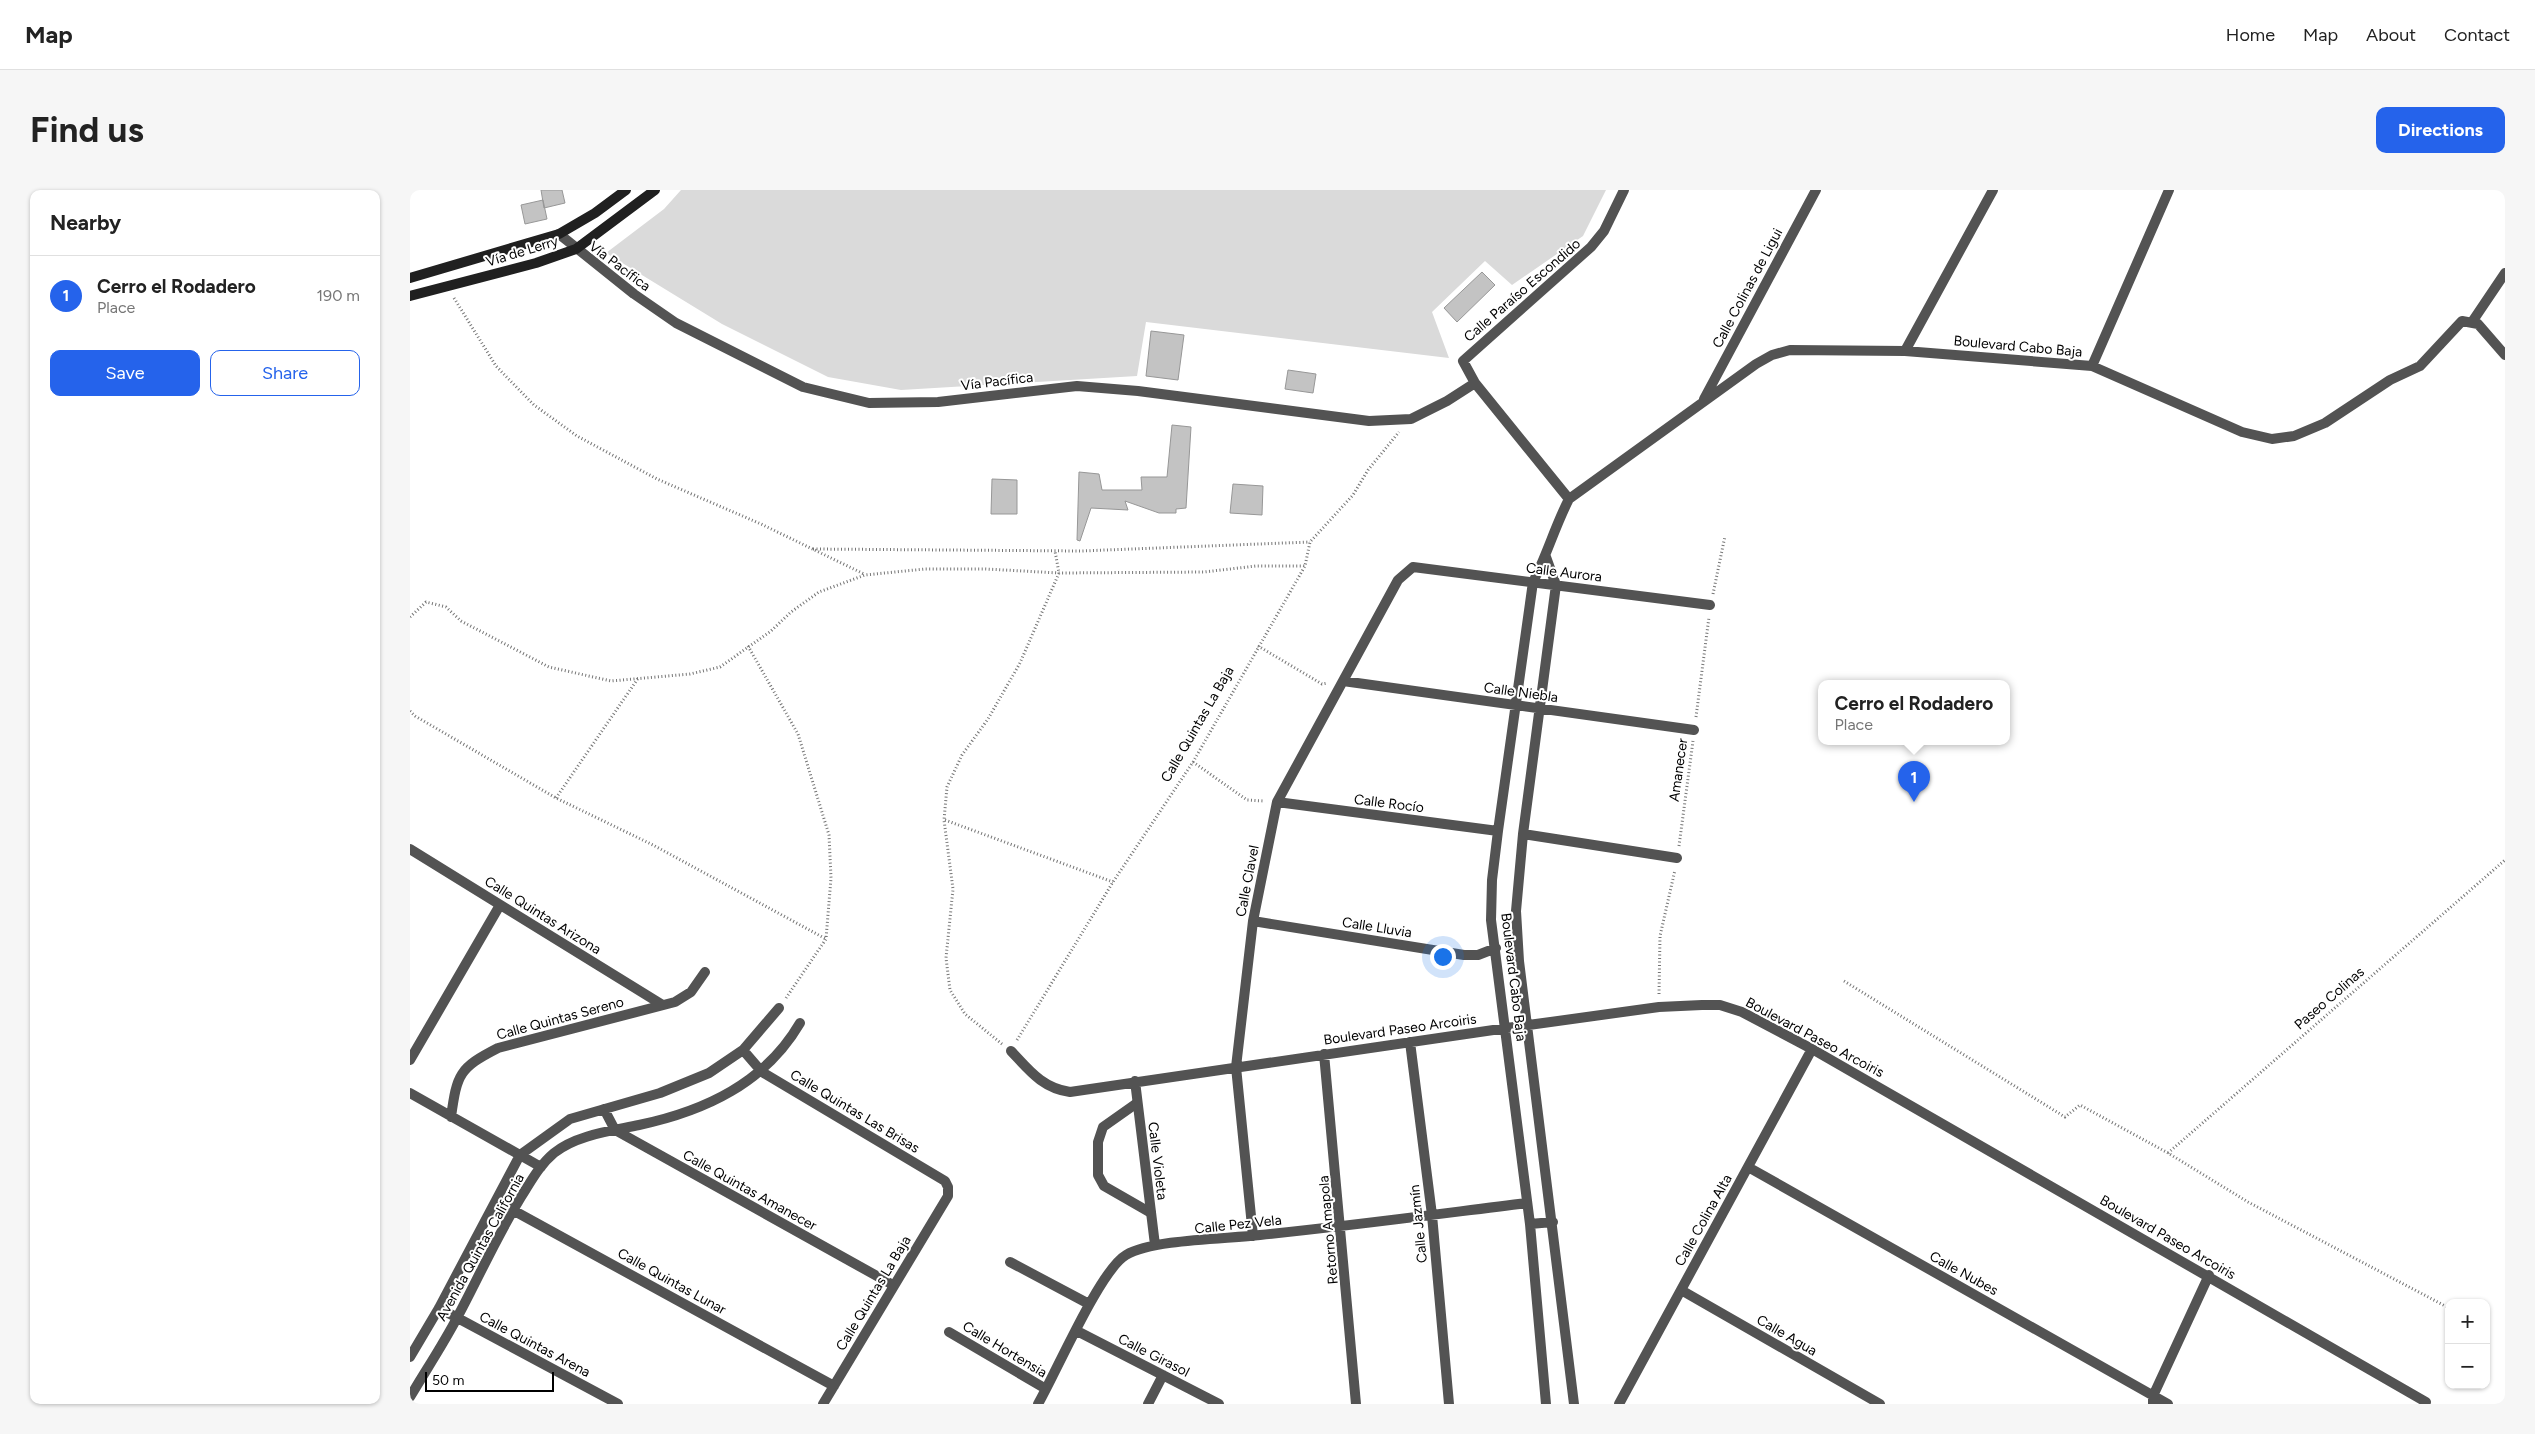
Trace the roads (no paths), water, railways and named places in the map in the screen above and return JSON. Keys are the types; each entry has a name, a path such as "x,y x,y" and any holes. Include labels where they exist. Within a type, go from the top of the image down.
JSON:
{"street":[{"name":"Vía de Lerry","path":"410,278 559,234 595,213 626,190"},
{"name":"Vía de Lerry","path":"410,296 536,263 576,249 655,190"},
{"name":"Calle Paraíso Escondido","path":"1569,499 1475,383 1464,366 1465,358 1591,247 1604,232 1624,190"},
{"name":"Calle Colinas de Ligui","path":"1704,400 1816,190"},
{"path":"1906,351 1993,190"},
{"path":"2092,366 2169,190"},
{"name":"Vía Pacífica","path":"559,234 634,294 676,324 803,387 869,403 938,402 1077,386 1148,392 1370,421 1411,419 1447,401 1475,383"},
{"path":"2505,273 2472,322 2478,324 2505,355"},
{"name":"Boulevard Cabo Baja","path":"1546,1404 1530,1224 1492,920 1492,894 1498,831 1533,582 1546,557 1555,526 1569,499 1756,364 1790,350 1906,351 2092,366 2242,432 2272,439 2294,436 2324,423 2390,380 2420,366 2454,327 2462,321 2472,322"},
{"name":"Boulevard Cabo Baja","path":"1546,557 1556,585 1523,834 1516,910 1519,961 1553,1222 1574,1404"},
{"name":"Calle Aurora","path":"1413,567 1710,605"},
{"name":"Calle Clavel","path":"1253,1236 1236,1066 1253,921 1277,802 1398,580 1413,567"},
{"name":"Calle Niebla","path":"1343,680 1694,730"},
{"name":"Calle Rocío","path":"1277,802 1498,831"},
{"path":"1523,834 1677,858"},
{"name":"Calle Quintas Arizona","path":"410,849 661,1004"},
{"path":"410,1060 500,905"},
{"name":"Calle Lluvia","path":"1253,921 1464,955 1478,954 1496,948"},
{"name":"Calle Quintas Sereno","path":"451,1116 456,1085 471,1062 498,1048 661,1004 675,1002 691,992 705,972"},
{"name":"Boulevard Paseo Arcoiris","path":"1011,1051 1041,1082 1055,1090 1070,1092 1236,1066 1659,1007 1720,1005 1742,1012 1812,1048 2426,1402"},
{"name":"Avenida Quintas California","path":"410,1357 439,1308 520,1155 570,1119 660,1093 708,1073 743,1050 779,1008"},
{"name":"Avenida Quintas California","path":"410,1397 457,1318 513,1210 540,1167 555,1152 581,1139 666,1119 701,1106 762,1072 800,1023"},
{"name":"Calle Jazmín","path":"1410,1042 1432,1215 1449,1404"},
{"name":"Calle Colina Alta","path":"1618,1404 1812,1048"},
{"name":"Calle Quintas Las Brisas","path":"743,1050 762,1072 945,1181 948,1187 948,1196"},
{"name":"Retorno Amapola","path":"1324,1054 1356,1404"},
{"name":"Calle Violeta","path":"1134,1081 1155,1245"},
{"path":"410,1093 540,1167"},
{"path":"1137,1103 1103,1127 1098,1142 1098,1175 1104,1186 1151,1213"},
{"path":"604,1109 615,1130"},
{"name":"Calle Quintas Amanecer","path":"615,1130 893,1285"},
{"name":"Calle Nubes","path":"1748,1167 2153,1400 2168,1404"},
{"name":"Calle Quintas La Baja","path":"823,1404 948,1196"},
{"name":"Calle Quintas Lunar","path":"496,1200 834,1386"},
{"name":"Calle Pez Vela","path":"1038,1404 1077,1331 1089,1304 1114,1267 1125,1255 1155,1245 1341,1227 1527,1203"},
{"path":"1530,1224 1553,1222"},
{"path":"1010,1262 1089,1304"},
{"path":"2153,1400 2208,1275"},
{"name":"Calle Agua","path":"1681,1290 1880,1404"},
{"name":"Calle Quintas Arena","path":"439,1308 618,1404"},
{"name":"Calle Girasol","path":"1077,1331 1219,1404"},
{"name":"Calle Hortensia","path":"949,1332 1046,1390"},
{"path":"1148,1404 1163,1375"}],"place":[{"name":"Cerro el Rodadero","path":"1914,802"}]}
